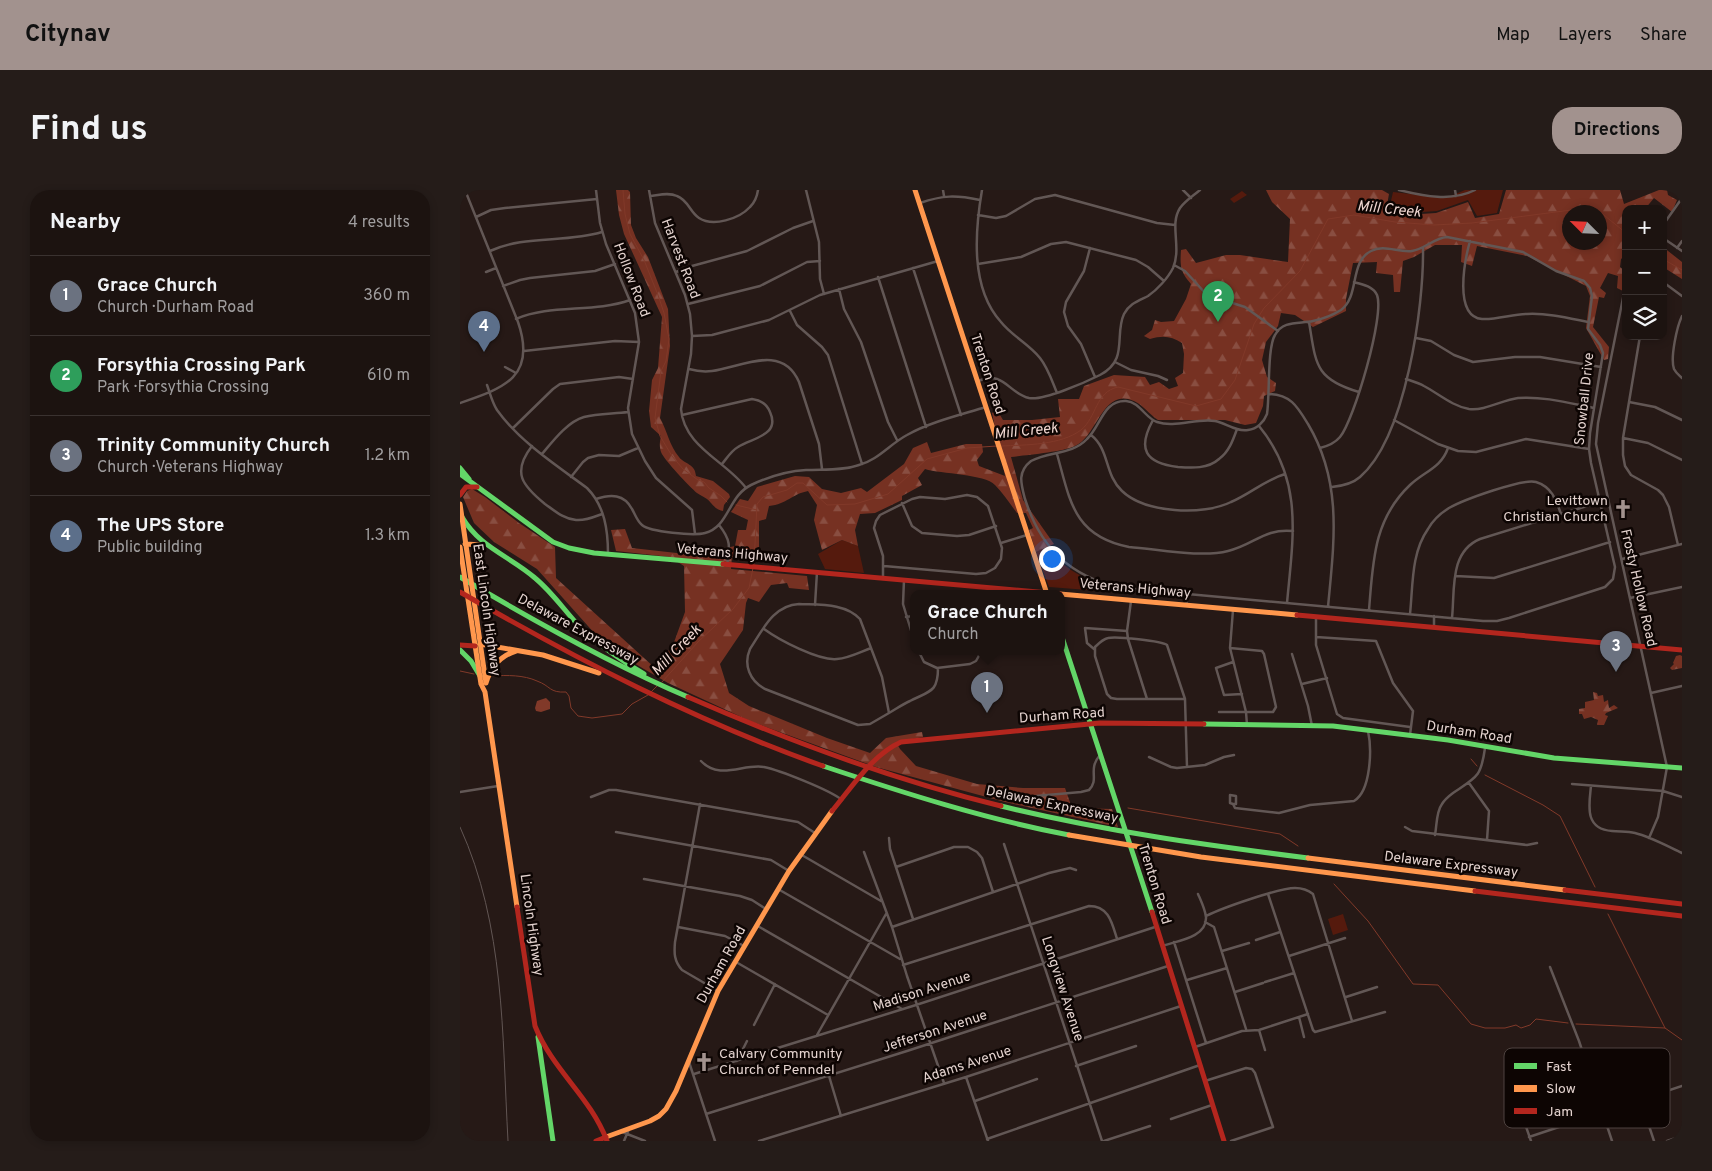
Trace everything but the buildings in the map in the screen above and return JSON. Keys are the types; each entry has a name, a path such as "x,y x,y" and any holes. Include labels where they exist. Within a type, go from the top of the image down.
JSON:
{"main road":[{"name":"Trenton Road","path":"916,190 1046,590"},
{"path":"460,468 475,486"},
{"name":"Veterans Highway","path":"460,474 558,545 575,550 1006,590"},
{"path":"460,495 466,487 475,486"},
{"name":"East Lincoln Highway","path":"460,504 463,568 469,608 486,683 485,692"},
{"path":"462,517 474,536 488,547 511,559 532,575 550,592 580,627 600,645 655,681"},
{"path":"462,545 477,544 488,547"},
{"name":"East Lincoln Highway","path":"462,545 470,572 476,612 480,676 485,692"},
{"name":"Delaware Expressway","path":"460,577 581,647 675,692 759,728 861,765 970,798 1060,820 1192,844 1682,904"},
{"name":"Delaware Expressway","path":"460,592 537,637 652,696 738,733 836,771 932,801 1053,832 1207,859 1682,916"},
{"name":"Veterans Highway","path":"1065,595 1682,650"},
{"path":"460,645 478,645 521,651 568,662 618,680"},
{"name":"Trenton Road","path":"1065,646 1124,825 1224,1141"},
{"path":"460,650 472,661 480,676"},
{"path":"486,683 490,671 497,661 507,654 521,651"},
{"name":"Lincoln Highway","path":"485,692 537,1033 551,1058 595,1112 606,1139"},
{"name":"Durham Road","path":"596,1141 606,1139 654,1119 666,1109 676,1092 718,991 789,871 815,833 854,785 873,762 890,747 908,741 1090,724 1332,726 1410,735 1554,758 1682,768"},
{"path":"537,1033 553,1141"}],"street":[{"path":"460,403 490,393 506,384 516,373 522,362 524,351 523,338 465,190"},
{"name":"Hollow Road","path":"596,190 602,232 636,317 639,342 628,412 632,434 648,467 660,482 692,510 695,534"},
{"name":"Harvest Road","path":"649,190 655,223 688,304 692,336 689,369 681,409 682,415"},
{"path":"650,196 665,194 678,196 684,200 698,217 714,222 733,217 747,210 756,200 758,190"},
{"path":"806,190 819,242 820,279 824,294"},
{"path":"943,190 944,196"},
{"path":"982,190 978,215 978,264 988,302 995,316 1007,329 1040,358 1057,393"},
{"path":"1183,190 1191,198"},
{"path":"977,381 988,378 998,379 1029,398 1040,398 1057,393 1108,370 1115,362 1124,314 1130,306 1150,294 1164,281 1174,265 1177,246 1175,225 1180,209 1200,190"},
{"path":"1399,190 1443,197 1467,194 1475,190"},
{"path":"1455,190 1456,196"},
{"path":"978,215 996,218 1006,216 1035,199 1055,195 1157,223 1175,225"},
{"path":"920,203 944,196 980,200"},
{"path":"1667,219 1682,198"},
{"path":"476,217 491,210 597,199"},
{"path":"676,272 747,251 793,228 813,221"},
{"path":"490,252 507,244 580,237 602,232"},
{"path":"1237,429 1227,451 1215,462 1198,467 1171,466 1157,463 1147,452 1145,444 1146,435 1153,420 1169,423 1212,421 1237,429 1247,430 1259,426 1267,414 1272,344 1278,331 1288,324 1324,318 1341,309 1348,302 1361,260 1371,251 1384,248 1410,251 1443,238 1470,241 1528,253 1556,271 1584,281 1590,288 1592,296 1588,322 1536,314 1483,319 1473,316 1466,307 1464,298 1466,259 1470,241"},
{"path":"1667,241 1682,251"},
{"path":"1677,248 1682,241"},
{"path":"978,264 1021,257 1057,242 1071,242 1136,260 1148,267 1164,281"},
{"path":"1332,488 1351,483 1366,472 1380,453 1394,420 1416,338 1422,279 1423,246"},
{"path":"1091,247 1081,279 1068,297 1064,312 1065,320 1080,344 1095,377"},
{"path":"692,336 712,335 769,320 824,294 938,260"},
{"path":"688,304 760,286 807,262 820,261"},
{"path":"503,286 530,278 600,270 614,264"},
{"path":"1174,265 1185,271 1207,295 1236,303 1262,318 1278,331"},
{"path":"486,272 496,268"},
{"path":"912,268 960,415"},
{"path":"878,277 926,427"},
{"path":"1320,448 1332,443 1344,432 1359,392 1373,338 1378,300 1372,289 1354,282"},
{"path":"1667,285 1682,296"},
{"path":"839,289 844,309 861,342 888,422 897,440"},
{"name":"Frosty Hollow Road","path":"1624,295 1598,424 1596,444 1667,767 1658,817 1649,838"},
{"path":"516,319 529,314 606,306 630,300"},
{"path":"789,311 797,325 822,347 828,355 862,464"},
{"path":"1682,316 1672,360 1675,370 1682,378"},
{"path":"1309,322 1315,356 1320,370 1335,383 1359,392"},
{"name":"Snowball Drive","path":"1153,420 1134,403 1127,401 1117,402 1106,409 1091,435 1076,447 1031,461 1021,473 1021,487 1030,514 1042,538 1070,566 1086,576 1107,585 1122,588 1483,621 1497,620 1602,588 1611,581 1615,571 1589,449 1602,349 1588,329 1588,322"},
{"path":"1416,338 1431,341 1459,358 1473,362 1540,356 1601,366"},
{"path":"1639,340 1622,438 1622,452 1627,470 1634,478 1664,495 1678,546"},
{"path":"524,351 615,341 639,342"},
{"path":"689,369 712,371 767,360 780,362 787,366 794,372 799,382 820,450 822,469"},
{"path":"1115,362 1131,370 1155,375 1167,380"},
{"path":"505,367 516,373"},
{"path":"513,428 553,388 560,384 619,377 633,379"},
{"path":"1406,379 1425,386 1455,404 1469,409 1525,398 1538,398 1594,408"},
{"path":"487,385 497,410 513,428 532,446 587,488 596,499 607,533 608,554"},
{"path":"1269,394 1281,395 1291,400 1305,419 1320,448 1332,488 1335,534 1328,607"},
{"path":"722,464 736,448 761,437 770,427 772,420 768,408 762,402 752,399 682,415 698,445 722,464 733,472 746,488"},
{"path":"1629,402 1655,407 1682,420"},
{"path":"596,499 607,496 623,498 629,503 639,522 649,529 695,534 707,533 719,525 734,500 746,488 786,473 852,467 862,464 908,434 986,407"},
{"path":"542,454 568,427 580,419 587,416 628,412"},
{"path":"1394,420 1448,448 1465,452 1476,452 1512,442 1531,440 1589,449"},
{"path":"1259,426 1277,454 1285,474 1292,506 1293,531 1287,603"},
{"path":"1091,435 1102,447 1108,467 1117,486 1134,500 1148,506 1195,510 1219,507 1238,499 1265,482 1285,474"},
{"path":"1622,438 1648,443 1682,460"},
{"path":"532,446 525,456 521,469 522,478 529,491 559,514 571,519 584,519 602,514"},
{"path":"571,476 588,458 619,456 638,448"},
{"path":"1369,610 1375,551 1385,519 1396,501 1411,484 1442,461 1448,448"},
{"path":"1057,454 1067,494 1077,515 1094,532 1115,544 1129,547 1214,553 1244,546 1270,532 1280,530 1293,531"},
{"path":"1410,614 1418,548 1427,529 1448,508 1469,499 1530,481 1545,486 1552,492 1561,514"},
{"path":"883,578 883,556 874,531 876,521 882,513 917,498 945,499 972,495 982,499 988,506 1001,543 1000,561 995,568 984,574 884,566"},
{"path":"1452,618 1459,558 1465,549 1474,542 1600,502"},
{"path":"902,503 912,526 922,533 957,536 969,535 996,526"},
{"path":"1022,518 1030,514"},
{"path":"719,525 727,535 729,543 727,564"},
{"path":"1001,543 1028,535"},
{"path":"1456,576 1494,578 1610,542"},
{"path":"1622,559 1682,544"},
{"path":"815,605 817,572"},
{"path":"904,580 903,604 910,629"},
{"path":"1630,598 1682,587"},
{"path":"1186,605 1188,594"},
{"path":"1131,600 1127,631 1128,639 1147,699"},
{"path":"889,713 882,677 861,621 854,613 842,608 815,605 794,604 783,607 774,614 750,649 747,659 748,668 751,676 759,686 858,725 870,724 912,700 931,692 937,679 938,668"},
{"path":"1233,610 1230,648 1246,712 1247,725"},
{"path":"1434,616 1434,627"},
{"path":"906,618 910,617"},
{"path":"1316,618 1316,645 1337,714 1340,717 1410,727"},
{"path":"764,629 786,643 828,659 838,659 871,648"},
{"path":"1127,631 1084,629 1087,643 1094,649 1109,696 1117,699 1185,699"},
{"path":"1316,636 1376,641 1393,683 1413,712 1410,735"},
{"path":"1094,649 1106,638 1158,642 1167,645 1185,699 1188,767"},
{"path":"1220,712 1274,712 1276,708 1264,654 1259,650 1230,648"},
{"path":"1292,654 1302,684 1312,726"},
{"path":"920,655 928,664 938,668 970,664 976,661 979,655"},
{"path":"1233,662 1216,668 1224,695 1242,694"},
{"path":"1302,684 1327,678"},
{"path":"1651,693 1682,686"},
{"path":"1234,804 1234,807 1239,809 1274,813 1310,805 1354,801 1363,792 1368,769 1370,754 1367,730"},
{"path":"1435,835 1441,804 1479,774 1483,765 1485,748"},
{"path":"1036,796 1089,790 1094,782 1093,765 1100,755"},
{"path":"1149,757 1171,767 1188,767 1205,766 1224,757 1234,755"},
{"path":"701,761 709,767 727,771 763,767 826,790 842,800"},
{"path":"1469,782 1489,811 1487,840"},
{"path":"1572,784 1663,791 1682,797"},
{"path":"460,792 499,786"},
{"path":"1591,786 1590,814 1595,824 1605,830 1635,833 1682,853"},
{"path":"591,797 613,790 798,822 815,833"},
{"path":"700,804 674,949 678,965 685,972 718,991"},
{"path":"1405,827 1412,831 1435,835 1527,845 1537,843"},
{"path":"616,832 771,860 789,871"},
{"path":"889,838 888,844 913,919"},
{"name":"Longview Avenue","path":"1004,844 1076,1066 1103,1141"},
{"path":"896,866 954,847 968,847 982,858 993,892"},
{"path":"864,852 892,927 916,1005 944,1084"},
{"path":"800,854 881,901"},
{"path":"892,927 1058,871 1070,868 1076,870"},
{"path":"644,879 740,896 752,900 766,909"},
{"path":"1206,916 1268,894 1294,888 1309,891 1313,894 1352,1021"},
{"path":"778,889 902,960"},
{"path":"1162,946 1198,934 1205,922 1206,916 1198,894"},
{"path":"1268,894 1313,1030 1315,1032 1386,1012"},
{"path":"903,965 1089,906 1096,906 1108,914 1117,939"},
{"path":"816,1036 886,914"},
{"path":"1205,922 1214,927 1246,1030"},
{"path":"756,925 902,1009"},
{"name":"Madison Avenue","path":"694,1074 916,1005 1156,927"},
{"path":"678,928 725,936 744,946"},
{"path":"1256,940 1280,932"},
{"path":"1289,956 1345,938"},
{"path":"1174,942 1206,1043"},
{"path":"1221,951 1249,943"},
{"path":"735,961 828,1015"},
{"name":"Jefferson Avenue","path":"706,1114 931,1044 1168,966"},
{"path":"1550,966 1581,1048"},
{"path":"1187,980 1227,968"},
{"path":"1235,992 1294,973"},
{"path":"754,1026 775,984"},
{"path":"1346,997 1377,987"},
{"name":"Adams Avenue","path":"759,1141 944,1084 1181,1006"},
{"path":"1194,1047 1246,1030 1259,1030 1308,1014"},
{"path":"1299,1017 1304,1037"},
{"path":"1259,1030 1265,1050"},
{"path":"737,1061 747,1041"},
{"path":"1076,1066 1136,1046"},
{"path":"688,1061 694,1074 715,1141"},
{"path":"966,1076 987,1140 1200,1065"},
{"path":"1205,1081 1246,1068 1252,1069 1255,1073 1273,1127 1231,1141"},
{"path":"829,1076 841,1116"},
{"path":"974,1102 1038,1079"},
{"path":"1670,1090 1682,1086"},
{"path":"1171,1119 1212,1105"},
{"path":"1103,1141 1150,1126"},
{"path":"1526,1128 1531,1141"},
{"path":"1529,1137 1555,1128"},
{"path":"1608,1128 1612,1141"},
{"path":"1650,1128 1654,1141"},
{"path":"624,1141 626,1131 645,1141"},
{"path":"1667,1141 1682,1136"}],"shaded area":[{"path":"1465,190 1503,190 1497,213 1477,216 1468,200 1437,211 1394,214 1390,205 1393,192 1446,198"},
{"path":"1242,191 1247,195 1234,203 1230,199"},
{"path":"842,540 858,546 864,573 825,569 818,554"},
{"path":"1047,547 1058,560 1071,570 1101,585 1101,591 1049,587 1036,552"},
{"path":"546,698 550,702 550,709 541,712 536,711 537,701"},
{"path":"1343,914 1348,930 1333,935 1328,919"}],"green space":[{"path":"616,190 628,190 630,192 631,225 636,238 648,257 668,309 670,346 660,418 681,460 694,469 696,476 713,481 729,494 730,497 724,505 723,511 716,508 683,480 663,456 660,446 661,436 651,427 649,411 652,380 658,368 662,317 624,234 619,215"},
{"path":"1266,190 1382,190 1389,194 1387,205 1392,216 1436,213 1468,202 1475,218 1499,214 1506,190 1620,190 1624,204 1659,190 1667,190 1668,195 1677,200 1672,212 1667,208 1667,205 1663,205 1654,198 1648,205 1622,205 1622,258 1620,267 1622,269 1622,290 1617,288 1618,276 1608,273 1600,288 1606,293 1604,298 1599,297 1593,327 1609,347 1608,359 1604,360 1586,328 1590,296 1586,286 1527,256 1477,246 1472,266 1461,262 1462,245 1435,245 1403,261 1400,292 1394,292 1393,275 1376,273 1377,262 1353,263 1346,299 1346,311 1313,327 1295,315 1281,313 1278,326 1266,342 1262,360 1267,377 1276,383 1275,391 1264,396 1263,406 1256,423 1245,425 1225,420 1158,420 1134,401 1123,399 1107,406 1083,441 1075,446 1053,452 1011,457 1023,500 1054,544 1036,552 1029,530 1033,528 1026,513 1017,513 998,488 990,481 973,476 925,469 918,478 922,485 902,496 902,500 875,513 860,514 855,530 858,546 842,540 822,550 814,520 817,505 808,491 769,506 766,519 759,521 759,559 732,557 731,569 807,576 809,590 789,588 787,583 771,585 759,602 748,598 743,630 720,664 729,693 749,706 827,738 870,753 886,738 922,732 923,737 896,742 916,766 977,784 1023,788 1065,788 1072,808 1112,809 1118,827 1005,802 876,767 750,721 668,683 632,662 596,635 537,569 494,542 474,523 463,497 467,491 472,489 555,547 556,578 655,668 673,645 685,612 684,566 670,557 616,551 611,530 625,529 632,548 712,557 726,548 735,546 738,530 746,530 748,520 731,512 740,499 748,501 757,487 795,476 809,477 822,489 841,493 861,488 867,492 904,464 913,448 927,442 931,453 966,444 982,444 983,452 977,460 979,466 1005,476 992,413 997,410 1003,420 1032,420 1060,417 1058,399 1079,399 1084,386 1114,375 1145,377 1150,385 1159,382 1169,389 1178,386 1175,378 1183,373 1184,354 1182,343 1167,337 1150,339 1144,336 1152,330 1155,320 1161,322 1174,321 1186,299 1191,284 1182,268 1181,250 1186,249 1196,263 1226,255 1240,255 1288,262 1290,219 1272,202"},
{"path":"1667,250 1682,262 1682,279 1667,270"},
{"path":"1676,656 1682,656 1682,668 1672,670 1670,668 1674,664"},
{"path":"1593,692 1597,693 1598,696 1603,695 1604,702 1608,700 1609,708 1614,705 1618,708 1606,713 1605,715 1608,716 1604,725 1597,725 1598,720 1591,717 1584,719 1582,714 1579,714 1579,709 1585,708 1585,702 1594,700"}],"waterway":[{"path":"623,190 625,214 630,234 644,260 658,295 669,339 666,361 661,371 655,418 660,436 672,456 683,469 704,482 727,502"},
{"name":"Mill Creek","path":"1001,446 1043,443 1064,439 1073,435 1086,425 1100,399 1110,390 1118,387 1196,406 1221,399 1235,380 1254,324 1264,308 1300,271 1328,219 1354,215 1395,222 1434,225 1472,223 1594,207 1622,230"},
{"name":"Mill Creek","path":"1667,261 1682,270"},
{"name":"Mill Creek","path":"754,564 757,504 763,497 787,490 797,483 803,483 827,505 855,504 888,494 927,459 967,448 997,446"},
{"path":"736,505 757,510"},
{"name":"Mill Creek","path":"662,682 698,642 733,609 749,588 753,568"},
{"name":"Mill Creek","path":"460,671 474,674"},
{"name":"Mill Creek","path":"493,676 532,679 553,690 566,692 569,696 571,708 578,716 592,718 622,714 632,704 648,695"},
{"name":"Mill Creek","path":"651,692 657,686"},
{"path":"1471,759 1477,766"},
{"path":"1485,775 1560,816 1595,887"},
{"path":"1128,808 1280,834 1298,846"},
{"path":"1334,884 1368,921 1413,984 1438,985 1471,1024 1485,1028 1505,1028 1516,1025 1521,1028 1530,1025 1536,1019 1568,1023"},
{"path":"1608,914 1665,1028"},
{"path":"1576,1024 1665,1028 1682,1040"}],"railway":[{"path":"460,827 475,865 486,903 499,981 508,1141"}],"traffic: fast":[{"path":"460,468 469,479"},
{"path":"460,474 553,542 569,548 594,553 723,564"},
{"path":"462,517 477,537 541,583 594,640 644,674"},
{"path":"460,577 572,641 688,697"},
{"path":"1065,646 1152,912"},
{"path":"460,650 471,661 480,676"},
{"path":"1204,724 1333,726 1448,740 1554,758 1682,768"},
{"path":"823,766 976,813 1069,835"},
{"path":"1001,806 1116,830 1308,858"},
{"path":"538,1037 553,1141"}],"traffic: slow":[{"path":"915,190 1046,590"},
{"path":"460,504 486,683"},
{"path":"465,544 482,545"},
{"path":"460,547 481,684 485,692 517,907"},
{"path":"1065,594 1297,615"},
{"path":"480,644 543,655 599,673"},
{"path":"486,683 497,663 505,656 516,651"},
{"path":"606,1137 650,1121 666,1109 676,1091 718,991 789,871 832,811"},
{"path":"1069,835 1201,857 1475,891"},
{"path":"1308,858 1565,890"}],"traffic: jam":[{"path":"460,495 466,487 477,487"},
{"path":"723,564 1015,590"},
{"path":"460,592 592,665 637,687 729,729 823,766"},
{"path":"1297,615 1682,650"},
{"path":"460,645 475,646"},
{"path":"688,697 764,729 881,772 1001,806"},
{"path":"832,811 872,763 901,742 1100,723 1204,724"},
{"path":"1565,890 1682,904"},
{"path":"1475,891 1682,916"},
{"path":"517,907 535,1026 551,1057 591,1110 607,1141"},
{"path":"1152,912 1224,1141"},
{"path":"596,1141 606,1137"}],"place":[{"name":"Forsythia Crossing Park","path":"1218,322"},
{"name":"The UPS Store","path":"484,352"},
{"name":"Levittown Christian Church","path":"1623,509"},
{"name":"Trinity Community Church","path":"1616,672"},
{"name":"Grace Church","path":"987,713"},
{"name":"Calvary Community Church of Penndel","path":"704,1062"}]}
